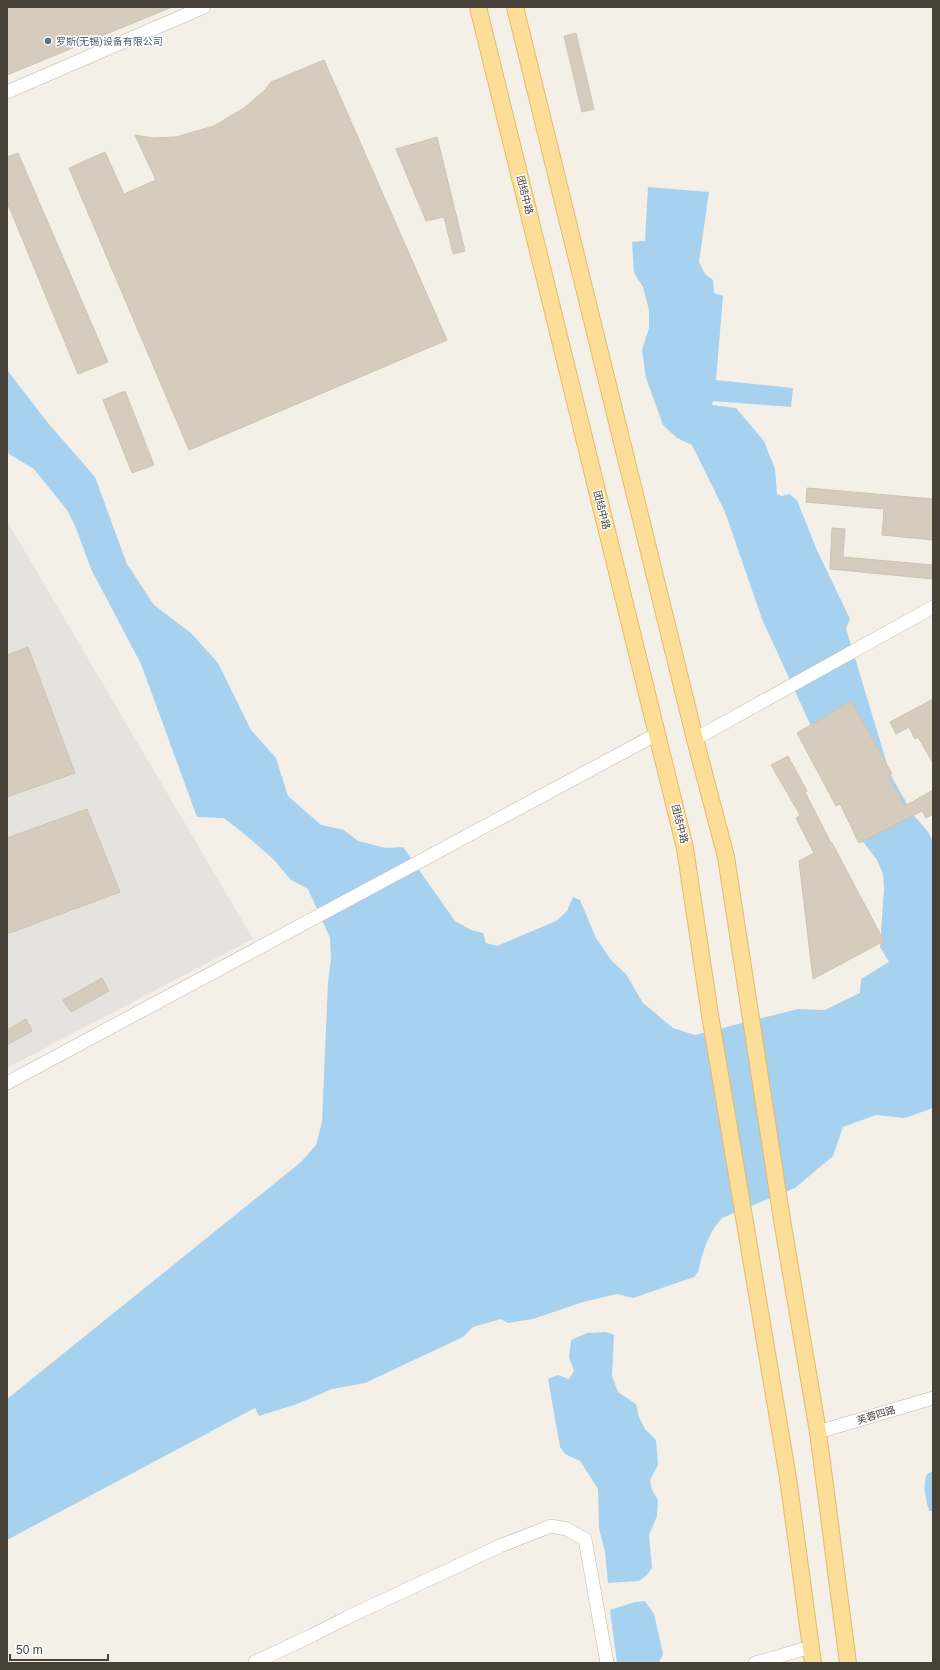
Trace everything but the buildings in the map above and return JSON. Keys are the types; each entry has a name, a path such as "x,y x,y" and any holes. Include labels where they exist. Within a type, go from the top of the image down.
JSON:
{"main road":[{"name":"团结中路","path":"478,7 685,848 710,1015 788,1478 813,1663"},
{"path":"516,7 695,739 726,857 783,1226 818,1432 848,1663"}],"street":[{"path":"7,92 204,7"},
{"path":"695,739 933,607"},
{"path":"7,1084 657,734"},
{"name":"芙蓉四路","path":"818,1432 933,1398"},
{"path":"255,1662 500,1546 551,1526 567,1529 585,1539 607,1663"},
{"path":"755,1663 811,1647"}],"shaded area":[{"path":"7,521 253,939 7,1068"}],"water":[{"path":"648,187 709,192 699,262 705,274 713,280 714,293 723,296 716,380 793,388 791,407 713,401 712,405 736,408 764,441 775,469 777,494 782,496 789,494 797,500 816,548 850,619 846,628 890,774 913,814 928,832 933,841 933,1108 905,1118 876,1115 843,1127 833,1156 795,1188 722,1218 709,1238 698,1271 694,1277 633,1298 617,1294 583,1302 533,1319 508,1323 501,1319 473,1327 463,1337 365,1383 332,1389 297,1404 259,1416 255,1408 7,1540 7,1399 301,1162 316,1145 322,1122 328,982 331,958 330,938 308,889 291,880 273,859 224,818 197,817 141,664 91,569 76,528 67,510 34,469 9,454 7,450 7,370 48,423 95,477 127,564 154,605 191,633 218,663 251,730 276,758 288,796 321,825 344,830 358,841 386,848 403,847 455,921 471,930 483,933 486,943 497,946 556,921 567,911 573,897 580,900 596,938 611,960 626,974 643,1003 673,1028 695,1035 798,1009 825,1010 860,993 861,979 889,962 880,947 884,890 883,874 877,860 857,834 816,737 762,619 725,512 692,445 677,438 663,425 646,378 642,350 649,328 649,310 643,287 634,273 632,242 645,241"},
{"path":"606,1332 614,1335 612,1376 618,1392 636,1404 639,1417 645,1429 656,1440 658,1465 650,1480 652,1490 658,1500 657,1516 649,1535 652,1568 647,1575 639,1581 608,1583 605,1552 599,1529 598,1489 580,1461 565,1454 560,1447 548,1379 558,1375 569,1379 574,1371 569,1357 571,1340 587,1333"},
{"path":"933,1471 933,1511 929,1511 925,1492 925,1483 927,1474"},
{"path":"645,1601 654,1614 663,1654 659,1663 617,1663 610,1610 635,1602"}],"place":[{"name":"罗斯(无锡)设备有限公司","path":"48,41"}]}
